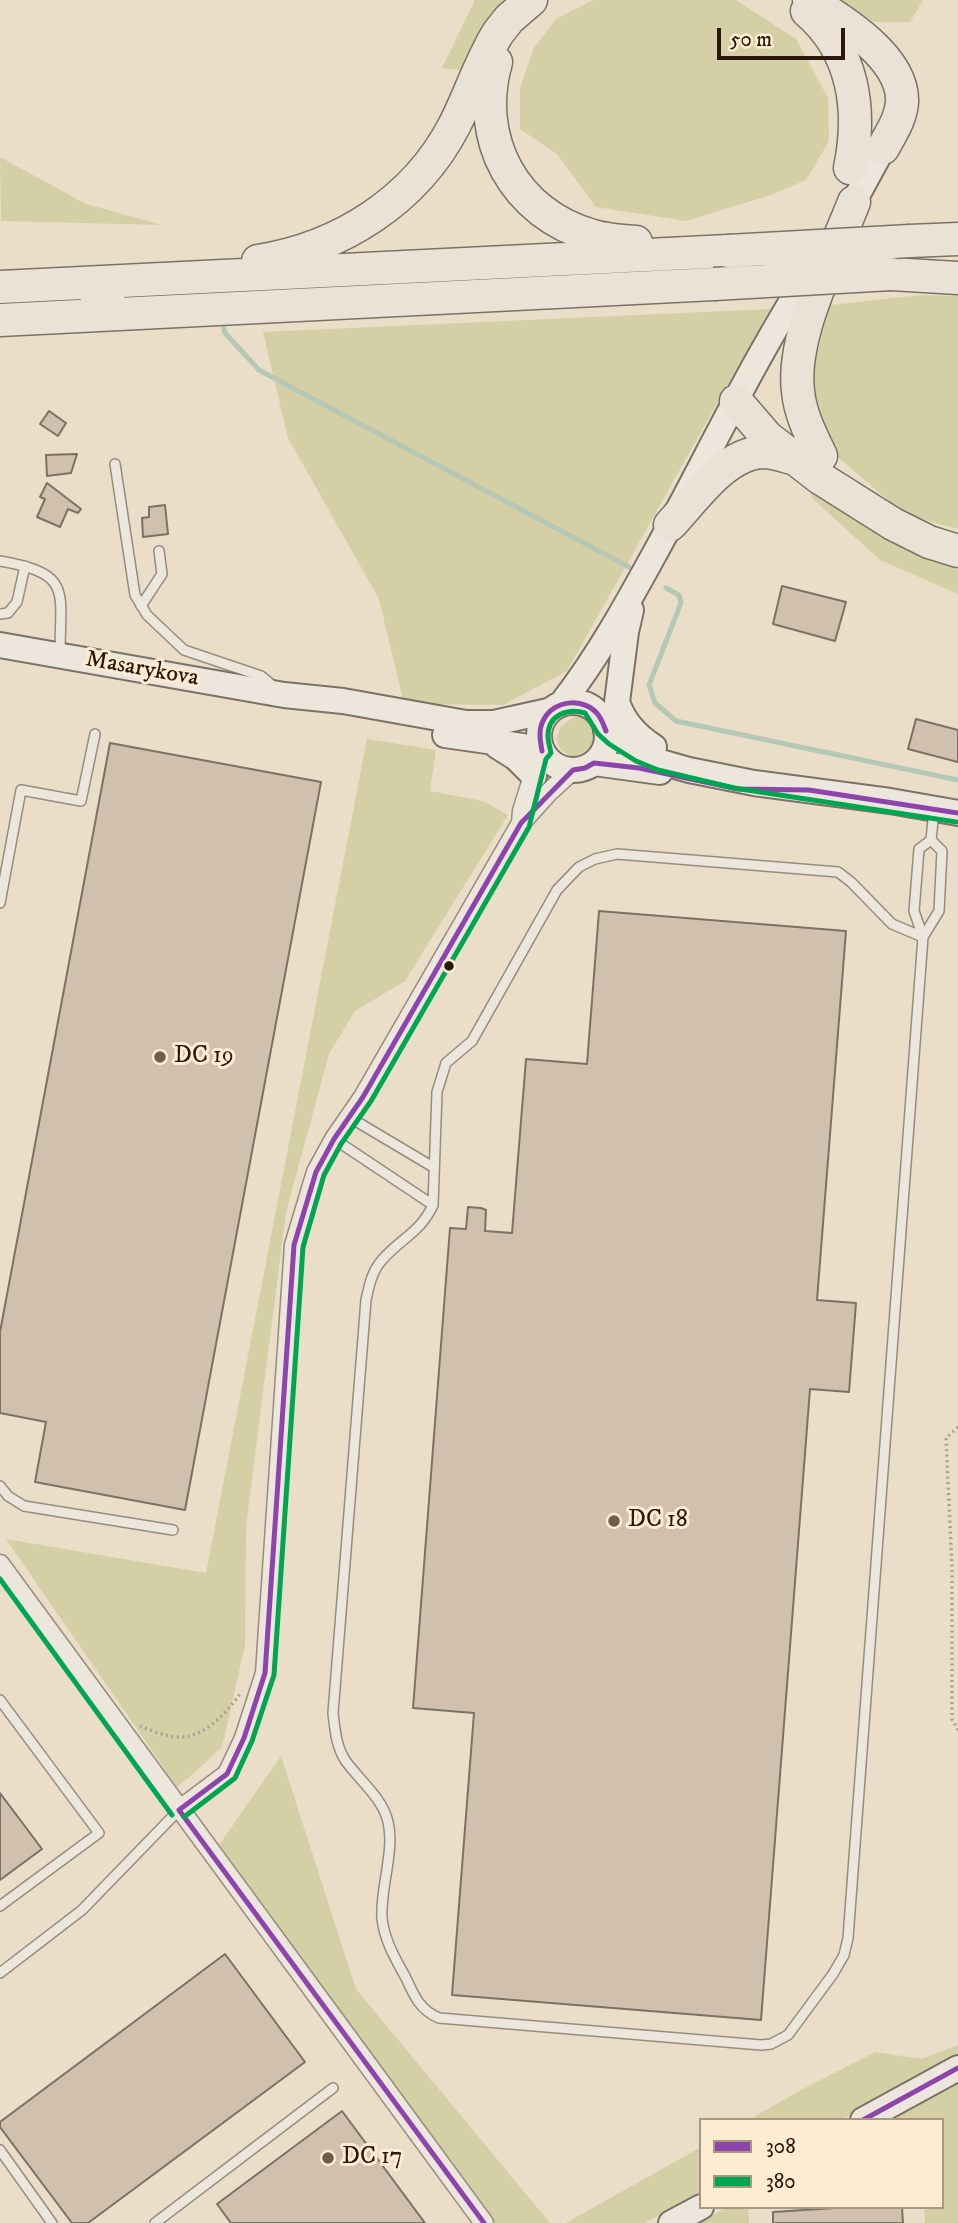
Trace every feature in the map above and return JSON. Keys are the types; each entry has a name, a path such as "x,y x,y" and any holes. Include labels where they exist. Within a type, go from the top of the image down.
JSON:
{"highway":[{"path":"532,0 502,47 489,97 490,122 495,145 513,181 547,214 565,225 594,236 728,251"},
{"path":"135,295 333,240 368,220 400,196 432,160 455,125 498,33 509,19 532,0"},
{"path":"792,0 809,12 825,29 840,51 850,77 857,120 850,168"},
{"path":"809,0 862,36 887,61 896,76 902,103 896,124 883,148"},
{"path":"808,458 797,391 799,361 811,310 854,202"},
{"path":"0,287 135,295 250,276 957,240"},
{"path":"0,320 891,274 957,273"},
{"path":"736,401 779,416 808,458 873,511 910,533 958,551"},
{"path":"670,525 733,461 752,453 763,452 808,458"}],"main road":[{"path":"809,790 738,789 639,768 556,765 538,760 539,730 555,707 583,677 638,583 799,288 854,202 883,148"},
{"path":"799,288 831,219 850,168"},
{"path":"638,583 626,632 617,702 626,722 643,740 670,754 809,790"},
{"path":"583,766 604,749 601,721 608,669 626,632"},
{"name":"Masarykova","path":"0,645 285,695 343,701 466,723 494,723 555,707"},
{"name":"Masarykova","path":"285,695 337,712 491,743 516,758 538,760"},
{"path":"555,707 583,703 626,745 660,762 754,783 946,811"},
{"path":"867,2118 958,2068"},
{"path":"671,2223 699,2208"}],"street":[{"path":"521,823 522,811 538,760"},
{"path":"179,1811 227,1774 244,1738 265,1673 294,1245 316,1172 334,1139 363,1097 521,823 548,792 583,766"},
{"path":"0,1564 484,2223"}],"lane":[{"path":"167,289 250,276"},
{"path":"0,293 42,296"},
{"path":"71,300 135,295 251,308"},
{"path":"0,314 37,308"},
{"path":"116,464 135,595 147,615 184,650 261,676 285,695"},
{"path":"141,606 162,574 159,551"},
{"path":"0,561 25,566 54,580 60,592 60,656"},
{"path":"0,614 8,613 17,602 25,566"},
{"path":"0,903 21,790 81,801 95,734"},
{"path":"923,937 892,924 838,872 617,854 596,859 579,867 556,890 472,1041 446,1063 437,1092 433,1205 427,1219 381,1261 371,1277 366,1300 333,1713 337,1741 344,1758 380,1805 388,1821 389,1841 382,1916 388,1942 423,2010 439,2018 761,2045 779,2041 788,2035 844,1955 848,1938 923,937 914,911 919,849 930,840 946,811"},
{"path":"923,937 939,911 942,850 930,840"},
{"path":"349,1116 433,1167"},
{"path":"334,1139 433,1205"},
{"path":"0,1486 8,1496 24,1506 173,1531"},
{"path":"0,1700 99,1833 0,1906"},
{"path":"0,1973 82,1910 179,1811"},
{"path":"155,2223 333,2088"},
{"path":"0,2150 52,2223"}],"path":[{"path":"958,1427 946,1438 952,1569 952,1718 958,1730"},
{"path":"131,1724 176,1738 188,1737 220,1717 242,1690"}],"shaded area":[{"path":"475,0 512,0 467,71 442,68"},
{"path":"593,0 736,0 796,39 828,98 829,141 806,180 771,195 686,221 596,207 557,154 520,129 520,88 534,48 557,18"},
{"path":"839,0 923,0 910,22 874,22"},
{"path":"0,157 86,204 162,225 1,221"},
{"path":"921,295 958,296 958,529 905,515 837,456 808,389 830,305"},
{"path":"770,309 567,671 503,705 404,704 379,599 288,438 263,332"},
{"path":"808,483 958,570 958,594 880,560 812,498"},
{"path":"575,716 582,716 590,721 595,732 595,742 591,749 577,757 562,750 556,740 560,727"},
{"path":"367,739 436,750 430,791 483,801 508,815 405,981 355,1011 329,1054 286,1212 246,1526 245,1645 222,1747 177,1787 6,1539 206,1573"},
{"path":"281,1756 356,1989 550,2223 495,2223 219,1845"},
{"path":"958,2045 958,2059 845,2118 752,2118 875,2052 922,2059"},
{"path":"958,2082 958,2223 925,2223 924,2209 944,2209 944,2118 893,2118"},
{"path":"699,2148 699,2194 645,2223 566,2223"},
{"path":"723,2209 748,2209 749,2223 698,2223"}],"building":[{"path":"49,411 66,423 58,436 40,424"},
{"path":"77,454 71,473 47,476 46,455"},
{"path":"47,483 81,509 78,513 68,509 60,527 37,517 45,499 40,497"},
{"path":"165,505 168,534 143,537 142,518 149,517 149,507"},
{"path":"782,586 846,602 835,641 773,624"},
{"path":"916,719 958,730 958,762 908,749"},
{"name":"DC 19","path":"110,743 321,782 185,1510 35,1482 46,1422 0,1413 0,1332"},
{"name":"DC 18","path":"599,911 846,931 817,1300 856,1303 849,1392 810,1389 761,2020 452,1995 474,1713 413,1708 450,1228 466,1229 468,1207 481,1208 486,1210 485,1231 512,1233 526,1059 587,1064"},
{"path":"0,1793 42,1849 0,1880"},
{"path":"225,1954 305,2062 88,2223 72,2223 0,2127 0,2122"},
{"name":"DC 17","path":"342,2111 425,2223 231,2223 217,2204"},
{"path":"902,2209 903,2223 773,2223 773,2212"}],"waterway":[{"path":"222,319 225,333 259,370 629,567"},
{"path":"666,588 679,595 681,603 649,685 655,703 676,721 958,780"}],"transit line":[{"name":"308","path":"542,751 542,723 549,712 563,704 579,703 593,710 606,731"},
{"name":"380","path":"184,1817 235,1778 252,1741 274,1675 303,1247 324,1175 341,1144 371,1101 529,827 546,759 551,753 548,736 551,723 565,713 585,713 598,734 609,744 636,761 658,770 734,788 956,822"},
{"name":"308","path":"179,1810 227,1774 244,1738 265,1673 294,1245 316,1172 334,1139 363,1097 521,823 573,770 594,763 639,768 738,789 809,790 958,813"},
{"name":"380","path":"0,1579 172,1815"},
{"name":"308","path":"179,1810 484,2223"},
{"name":"308","path":"867,2118 958,2068"}],"place":[{"name":"DC 19","path":"160,1057"},
{"name":"DC 18","path":"614,1521"},
{"name":"DC 17","path":"328,2158"}]}
